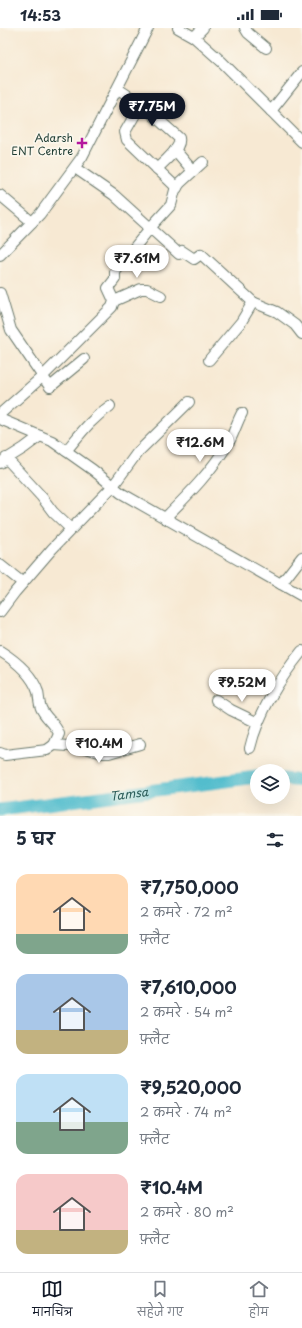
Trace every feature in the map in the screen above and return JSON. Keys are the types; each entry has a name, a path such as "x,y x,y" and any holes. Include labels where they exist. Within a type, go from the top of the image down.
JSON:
{"street":[{"path":"0,255 40,214 82,158 148,28"},
{"path":"178,28 194,37 222,62 302,142"},
{"path":"194,37 203,28"},
{"path":"245,28 248,33 266,48"},
{"path":"271,111 302,72"},
{"path":"118,89 141,104 179,138 180,144 157,169"},
{"path":"141,104 125,132 125,136 127,140 177,188"},
{"path":"175,150 193,171"},
{"path":"0,414 42,377 112,307 114,301 108,288 115,279 115,272 150,228 171,205 180,183 203,162"},
{"path":"75,168 114,195 179,254 182,251 194,259 201,254 253,302 277,312 295,325 302,334"},
{"path":"0,195 32,222"},
{"path":"114,301 141,289 147,289 161,296"},
{"path":"0,293 11,330 50,387 84,358"},
{"path":"209,360 241,322 253,302"},
{"path":"0,612 23,583 71,529 113,486 137,453 189,402"},
{"path":"66,452 96,415 110,406"},
{"path":"165,518 201,481 232,437 242,413"},
{"path":"0,419 52,442 93,470 121,493 302,596"},
{"path":"40,436 24,448 3,460 41,496 53,512 71,529"},
{"path":"281,584 302,557"},
{"path":"0,565 23,583"},
{"path":"0,651 15,660 34,684 38,692 42,709 58,732 58,737 54,745 47,750 5,755 0,754"},
{"path":"250,748 258,723 270,700 302,651"},
{"path":"216,700 258,723"},
{"path":"54,745 83,747 102,753 109,753 140,744"}],"waterway":[{"name":"Tamsa","path":"0,810 250,778"},
{"name":"Tamsa","path":"290,780 302,781"}],"place":[{"name":"Adarsh ENT Centre","path":"82,143"}]}
